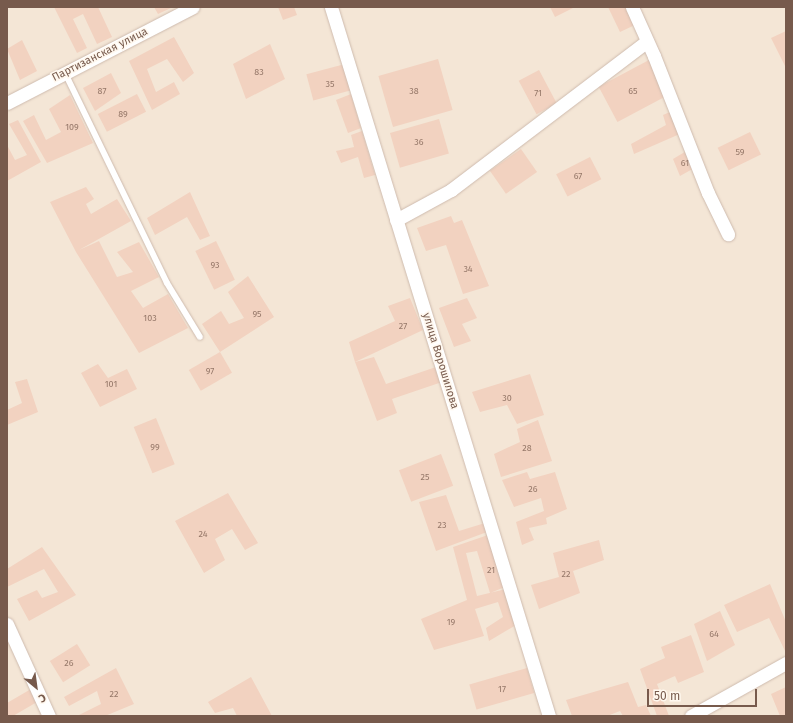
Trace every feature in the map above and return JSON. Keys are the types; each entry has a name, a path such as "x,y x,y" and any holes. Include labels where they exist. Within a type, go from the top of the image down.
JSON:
{"street":[{"name":"Партизанская улица","path":"7,103 193,7"},
{"name":"улица Ворошилова","path":"331,7 549,716"},
{"path":"632,7 708,193 728,234"},
{"path":"396,220 451,190 647,41"},
{"path":"7,624 50,716"},
{"path":"691,716 786,663"}],"lane":[{"path":"65,73 167,283 200,337"}],"shaded area":[{"path":"7,7 786,7 786,716 7,716"}],"building":[{"path":"54,7 98,7 112,37 97,44 83,14 73,19 87,48 77,53"},
{"path":"154,7 173,7 158,14"},
{"path":"278,7 294,7 297,15 283,20"},
{"path":"550,7 575,7 555,17"},
{"path":"608,7 628,7 637,24 620,32"},
{"path":"786,31 786,68 771,38"},
{"path":"174,37 194,73 183,82 167,59 147,69 156,92 174,82 180,94 152,110 129,61"},
{"path":"22,40 37,71 20,80 7,49"},
{"path":"270,44 285,79 246,99 233,64"},
{"path":"438,59 453,110 393,127 378,76"},
{"path":"649,60 668,95 617,122 599,87"},
{"path":"345,64 352,90 313,100 306,74"},
{"path":"539,70 557,104 537,114 519,81"},
{"path":"111,73 121,93 95,111 83,88"},
{"path":"137,94 146,112 107,132 98,114"},
{"path":"351,94 361,128 348,133 336,100"},
{"path":"70,95 93,143 47,163 23,121 34,115 46,140 61,132 49,109"},
{"path":"672,111 682,133 634,154 631,144 666,125 663,115"},
{"path":"439,119 449,154 400,168 390,133"},
{"path":"18,120 41,162 7,181 7,145 15,160 27,155 9,124"},
{"path":"362,131 375,175 364,178 358,157 341,163 336,151 354,147 351,135"},
{"path":"750,132 761,154 729,170 718,148"},
{"path":"521,149 537,172 506,194 490,171"},
{"path":"688,150 696,167 680,176 673,159"},
{"path":"590,157 601,179 567,197 556,174"},
{"path":"86,187 94,199 86,204 91,214 117,199 131,221 79,250 99,241 117,277 133,272 117,252 139,242 159,277 131,291 143,308 168,294 188,328 139,353 76,252 50,202"},
{"path":"190,192 210,236 200,240 187,217 155,235 147,218"},
{"path":"451,216 454,223 462,220 489,286 463,294 446,245 426,251 417,228"},
{"path":"216,241 235,280 214,290 195,251"},
{"path":"248,276 274,317 220,352 202,324 221,311 229,324 244,318 228,292"},
{"path":"410,298 423,330 355,362 349,342 395,321 388,306"},
{"path":"467,298 477,318 462,324 471,341 454,347 439,308"},
{"path":"220,352 232,373 201,391 189,370"},
{"path":"374,357 386,384 436,367 442,382 392,399 397,413 377,421 355,362"},
{"path":"98,364 108,378 127,369 137,389 100,407 81,373"},
{"path":"530,374 544,415 517,424 507,405 480,412 472,392"},
{"path":"27,379 38,412 7,425 7,410 22,403 15,382"},
{"path":"156,418 175,464 152,473 134,427"},
{"path":"538,420 552,461 501,477 494,454 520,442 517,429"},
{"path":"441,454 453,486 411,502 399,470"},
{"path":"527,472 530,479 555,472 567,509 546,518 547,524 529,528 534,540 522,545 516,522 544,511 541,498 514,507 502,480"},
{"path":"228,493 258,543 245,550 232,529 215,539 225,560 204,573 175,521"},
{"path":"446,495 459,531 485,523 487,532 436,551 419,502"},
{"path":"488,535 505,587 491,593 506,589 516,625 489,641 486,628 503,617 498,602 475,609 484,636 434,650 421,619 467,600 453,547","holes":["477,551 490,593 477,596 466,553"]},
{"path":"599,540 604,560 573,571 580,593 539,609 531,585 559,577 553,553"},
{"path":"42,547 76,595 29,621 17,599 37,590 42,598 58,592 44,569 7,587 7,569"},
{"path":"770,584 786,622 786,653 769,618 737,632 724,605"},
{"path":"720,611 735,645 707,661 694,624"},
{"path":"691,635 704,672 678,683 675,676 657,684 669,716 657,716 640,669 665,658 661,647"},
{"path":"77,644 90,665 63,682 50,661"},
{"path":"116,668 134,704 105,716 77,716 101,704 97,691 69,706 64,697"},
{"path":"527,668 534,693 476,710 469,685"},
{"path":"251,677 272,716 237,716 233,708 215,713 208,702"},
{"path":"628,682 638,707 646,705 651,716 623,716 620,711 607,716 572,716 566,700"},
{"path":"786,687 786,716 780,716 771,694"},
{"path":"31,689 37,702 13,716 7,716 7,703"}]}
